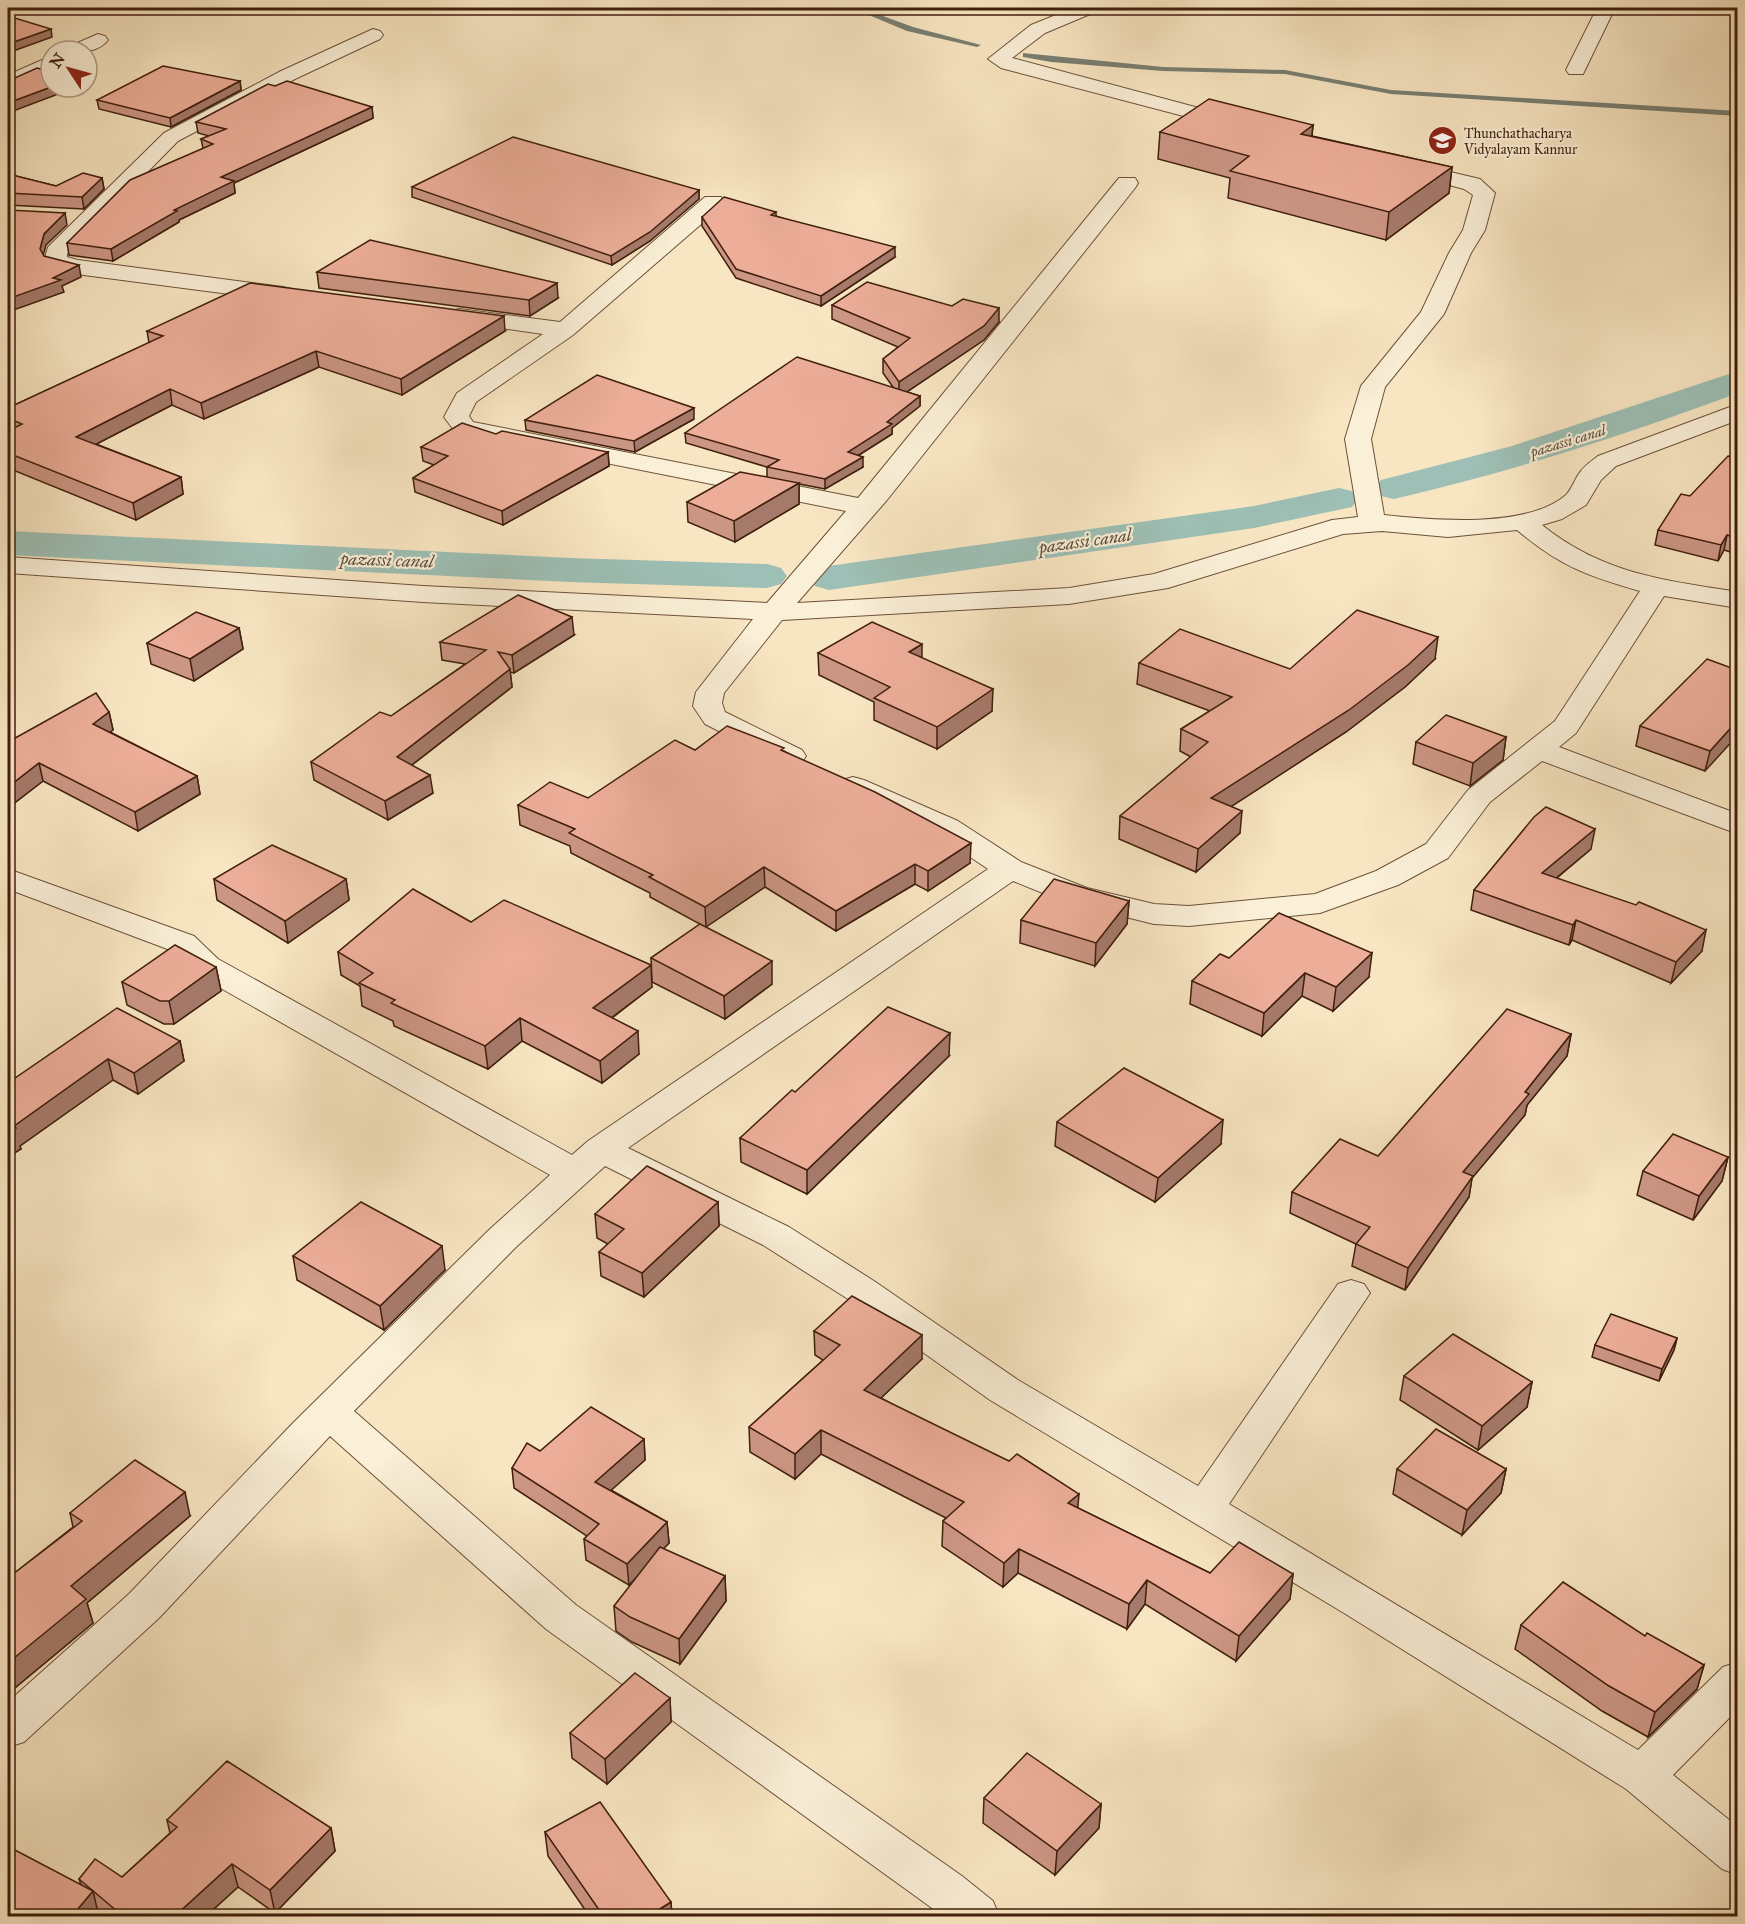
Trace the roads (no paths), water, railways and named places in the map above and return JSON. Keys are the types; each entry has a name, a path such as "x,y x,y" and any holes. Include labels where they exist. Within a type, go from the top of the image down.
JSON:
{"street":[{"path":"1088,8 1038,29 998,59 1008,64 1248,127"},
{"path":"1576,70 1597,22 1606,8"},
{"path":"309,297 76,267 55,261 56,252 171,138 288,75 373,35"},
{"path":"8,82 39,68"},
{"path":"1372,524 1358,439 1373,386 1432,314 1460,253 1474,230 1485,193 1472,184 1392,164"},
{"path":"1127,183 878,494 864,507 749,641 710,692 706,700 707,708 728,726 764,741 820,771 936,822 962,836 988,857 1010,870 1076,895 1154,914 1210,915 1320,903 1387,878 1437,851 1479,796 1566,727 1656,587"},
{"path":"713,202 565,330 466,398 456,417 465,428 864,507"},
{"path":"66,216 90,218"},
{"path":"437,313 565,330"},
{"path":"8,565 423,594 776,612 1069,596 1158,582 1341,526 1372,524 1448,529 1523,522 1553,513 1577,500 1590,476 1607,461 1737,411"},
{"path":"1523,522 1556,548 1599,572 1656,587 1737,600"},
{"path":"1538,749 1737,825"},
{"path":"8,1729 144,1606 329,1412 503,1238 588,1161 1010,870"},
{"path":"8,878 182,943 206,966 588,1161 776,1236 861,1290 1004,1390 1642,1776 1737,1855"},
{"path":"1204,1509 1351,1293"},
{"path":"329,1412 561,1617 945,1890 976,1917"},
{"path":"1642,1776 1737,1680"}],"waterway":[{"path":"855,8 910,29 977,45"},
{"path":"1026,55 1051,60 1163,69 1285,72 1391,92 1738,114"},
{"name":"pazassi canal","path":"1394,488 1525,454 1610,427 1738,381"},
{"name":"pazassi canal","path":"829,578 1254,517 1339,499"},
{"name":"pazassi canal","path":"8,543 570,570 767,576"}],"place":[{"name":"Thunchathacharya Vidyalayam Kannur","path":"1443,141"}]}
